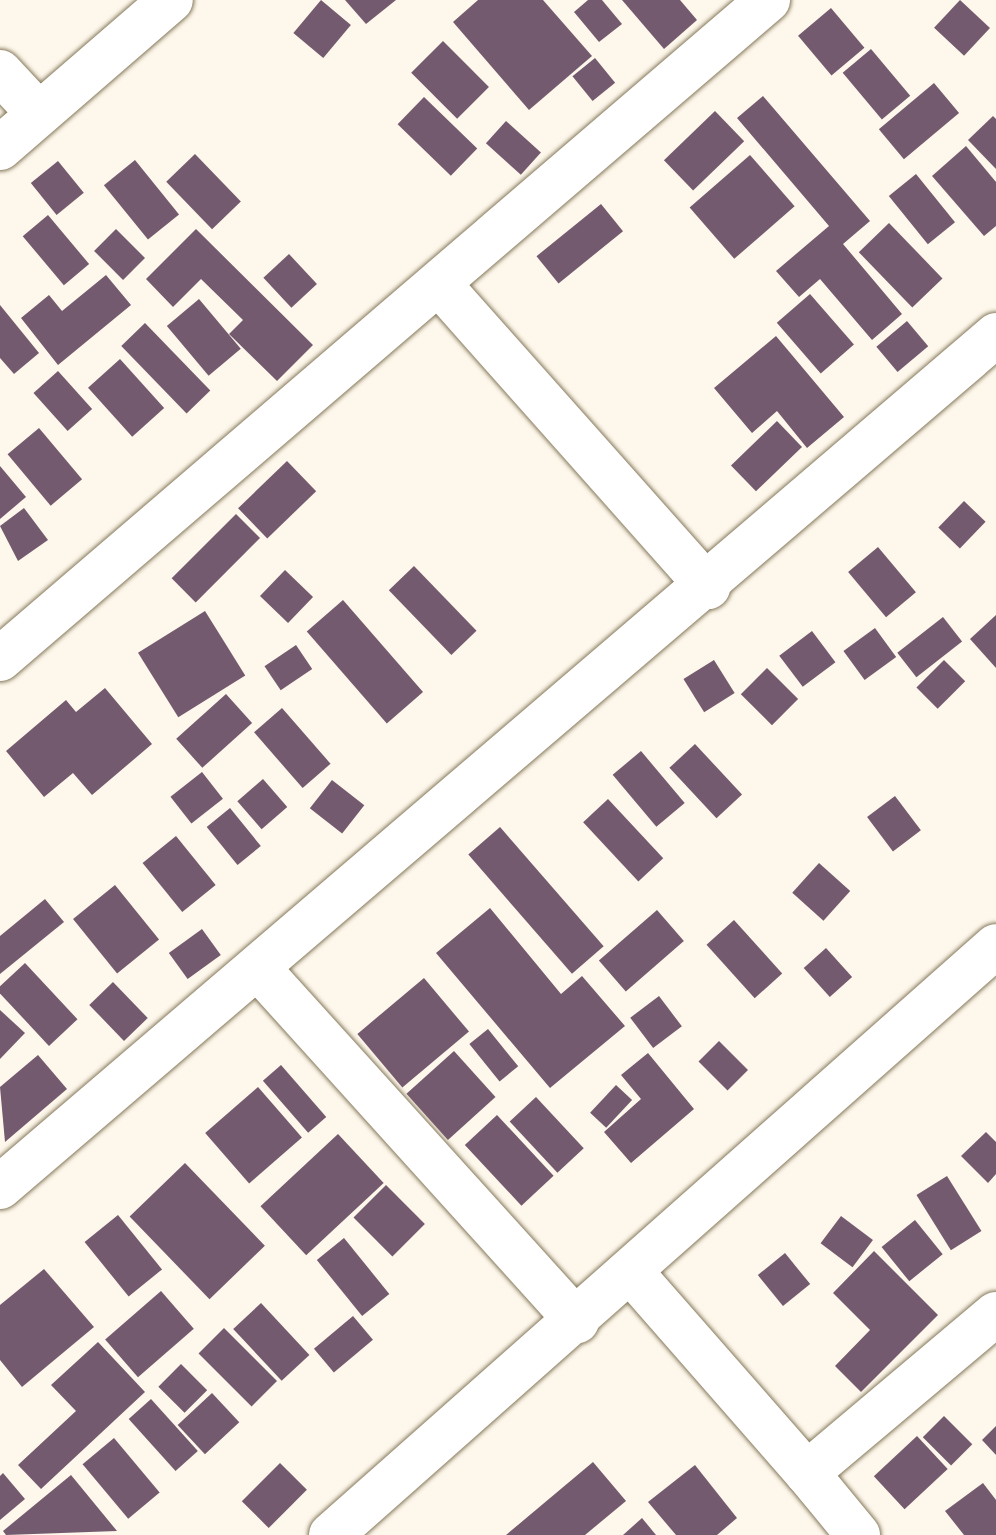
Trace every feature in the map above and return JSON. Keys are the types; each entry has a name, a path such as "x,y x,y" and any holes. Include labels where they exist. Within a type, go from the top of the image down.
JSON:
{"street":[{"path":"0,148 171,0"},
{"path":"0,659 440,285 768,0"},
{"path":"0,72 39,114"},
{"path":"440,285 708,587"},
{"path":"0,1187 708,587 996,335"},
{"path":"331,1535 577,1321 996,946"},
{"path":"258,968 577,1321"},
{"path":"631,1272 858,1535"},
{"path":"807,1473 996,1314"}],"building":[{"path":"321,0 351,25 323,58 293,33"},
{"path":"345,0 396,0 366,24"},
{"path":"478,0 543,0 592,56 529,110 453,22"},
{"path":"588,0 602,0 622,24 599,42 574,12"},
{"path":"622,0 680,0 697,20 664,49"},
{"path":"960,0 990,28 964,56 934,28"},
{"path":"831,8 864,48 831,75 798,36"},
{"path":"443,41 489,87 457,119 411,73"},
{"path":"871,49 910,96 882,120 843,73"},
{"path":"595,58 615,83 593,101 572,76"},
{"path":"934,83 959,113 904,159 879,129"},
{"path":"763,96 870,221 843,244 902,314 872,340 820,279 799,297 776,271 829,226 737,118"},
{"path":"424,97 477,148 451,176 398,124"},
{"path":"715,111 744,141 693,191 664,160"},
{"path":"993,116 996,119 996,169 968,140"},
{"path":"506,121 541,152 521,175 486,143"},
{"path":"966,146 996,182 996,226 984,236 932,176"},
{"path":"195,154 241,201 212,229 166,182"},
{"path":"750,155 795,206 734,259 690,207"},
{"path":"135,160 179,214 148,240 104,185"},
{"path":"58,161 84,193 57,215 31,183"},
{"path":"916,174 955,222 928,244 889,196"},
{"path":"601,204 623,231 559,283 536,256"},
{"path":"48,215 89,264 64,285 23,236"},
{"path":"889,223 942,278 912,308 859,252"},
{"path":"116,229 145,258 123,280 94,251"},
{"path":"196,229 313,345 277,381 229,334 243,320 201,279 173,307 146,279"},
{"path":"289,254 317,284 291,308 263,278"},
{"path":"106,275 131,305 58,365 21,318 49,295 62,311"},
{"path":"810,294 854,345 821,373 777,323"},
{"path":"199,299 241,349 209,376 167,326"},
{"path":"0,305 39,353 14,374 0,358"},
{"path":"907,321 928,346 898,372 876,347"},
{"path":"145,323 210,391 187,414 121,346"},
{"path":"776,336 844,417 807,448 777,411 752,433 714,388"},
{"path":"120,359 164,408 132,437 88,388"},
{"path":"58,371 92,409 68,431 33,393"},
{"path":"777,421 802,447 756,491 731,465"},
{"path":"39,428 82,479 51,506 8,454"},
{"path":"287,461 316,491 267,538 238,508"},
{"path":"0,466 26,497 0,519"},
{"path":"964,501 986,522 960,548 938,528"},
{"path":"24,508 48,540 18,561 0,526"},
{"path":"236,514 260,538 196,602 172,578"},
{"path":"878,547 916,592 886,617 848,572"},
{"path":"414,566 477,631 451,655 389,590"},
{"path":"285,570 313,597 288,623 260,596"},
{"path":"343,600 423,692 387,724 307,631"},
{"path":"205,611 245,675 178,717 138,653"},
{"path":"996,615 996,668 970,639"},
{"path":"943,617 962,641 916,677 897,653"},
{"path":"875,628 896,657 865,680 843,651"},
{"path":"812,631 835,662 803,687 779,656"},
{"path":"296,645 312,669 281,690 264,666"},
{"path":"714,660 735,693 704,712 683,679"},
{"path":"944,660 965,681 938,709 916,688"},
{"path":"767,668 798,699 772,725 741,694"},
{"path":"105,688 152,744 92,795 73,773 44,797 6,751 66,700 76,712"},
{"path":"226,694 252,723 202,768 176,739"},
{"path":"282,708 331,764 303,788 254,732"},
{"path":"695,744 742,794 716,818 669,768"},
{"path":"641,751 685,803 656,827 613,775"},
{"path":"202,772 223,799 191,823 170,797"},
{"path":"263,779 287,807 262,829 237,801"},
{"path":"332,780 364,805 342,834 310,808"},
{"path":"895,796 921,830 893,851 867,817"},
{"path":"608,799 663,858 638,881 583,822"},
{"path":"230,808 261,846 238,865 207,827"},
{"path":"500,827 604,946 572,974 468,855"},
{"path":"176,836 216,885 182,912 143,863"},
{"path":"819,863 850,891 823,921 792,893"},
{"path":"115,885 159,939 117,973 73,919"},
{"path":"45,899 64,922 0,974 0,936"},
{"path":"490,908 561,994 582,976 625,1026 550,1088 436,953"},
{"path":"657,910 684,941 626,991 599,961"},
{"path":"734,920 782,974 755,998 707,945"},
{"path":"202,929 221,955 188,979 169,953"},
{"path":"826,948 852,977 830,997 804,968"},
{"path":"25,963 78,1019 49,1046 0,993 0,986"},
{"path":"424,978 469,1032 402,1088 357,1034"},
{"path":"113,982 148,1018 124,1041 89,1005"},
{"path":"659,996 682,1026 653,1048 630,1018"},
{"path":"0,1010 25,1033 0,1059"},
{"path":"488,1029 518,1066 500,1081 469,1044"},
{"path":"719,1041 748,1070 727,1090 698,1062"},
{"path":"454,1051 495,1097 448,1140 406,1094"},
{"path":"648,1053 694,1109 631,1163 604,1132 641,1099 621,1075"},
{"path":"38,1055 67,1089 5,1142 0,1087"},
{"path":"281,1065 326,1117 308,1133 263,1081"},
{"path":"616,1085 632,1100 606,1128 590,1113"},
{"path":"258,1087 302,1138 249,1183 205,1133"},
{"path":"536,1097 584,1148 557,1173 510,1122"},
{"path":"497,1115 554,1176 521,1206 465,1145"},
{"path":"986,1132 996,1142 996,1174 988,1183 961,1156"},
{"path":"338,1134 384,1183 306,1255 260,1206"},
{"path":"185,1163 265,1246 209,1299 130,1216"},
{"path":"947,1176 981,1231 951,1250 916,1195"},
{"path":"386,1185 425,1224 392,1256 353,1218"},
{"path":"118,1215 162,1269 129,1296 85,1242"},
{"path":"841,1216 873,1240 852,1267 821,1243"},
{"path":"915,1220 943,1254 909,1281 882,1247"},
{"path":"344,1238 389,1294 362,1316 317,1260"},
{"path":"874,1251 938,1315 861,1392 835,1366 870,1330 833,1293"},
{"path":"785,1253 810,1284 783,1306 758,1275"},
{"path":"44,1269 94,1327 22,1387 0,1360 0,1305"},
{"path":"161,1291 194,1329 138,1377 105,1340"},
{"path":"261,1303 309,1355 282,1381 233,1329"},
{"path":"353,1316 373,1340 334,1373 314,1349"},
{"path":"224,1328 277,1381 252,1406 199,1353"},
{"path":"98,1342 145,1392 41,1489 18,1465 76,1411 51,1385"},
{"path":"181,1364 207,1390 185,1413 158,1387"},
{"path":"212,1393 239,1422 205,1454 178,1425"},
{"path":"151,1399 198,1451 176,1471 129,1419"},
{"path":"944,1416 972,1444 951,1465 923,1437"},
{"path":"996,1426 996,1455 982,1440"},
{"path":"917,1436 948,1469 905,1509 874,1476"},
{"path":"114,1438 160,1492 128,1519 83,1464"},
{"path":"593,1462 626,1501 585,1535 506,1535"},
{"path":"280,1463 307,1490 269,1528 242,1501"},
{"path":"695,1465 737,1518 717,1535 676,1535 648,1502"},
{"path":"3,1473 25,1499 0,1520 0,1476"},
{"path":"71,1475 117,1531 6,1535 3,1531"},
{"path":"983,1483 996,1500 996,1535 964,1535 945,1511"},
{"path":"642,1518 656,1535 623,1535"}]}
